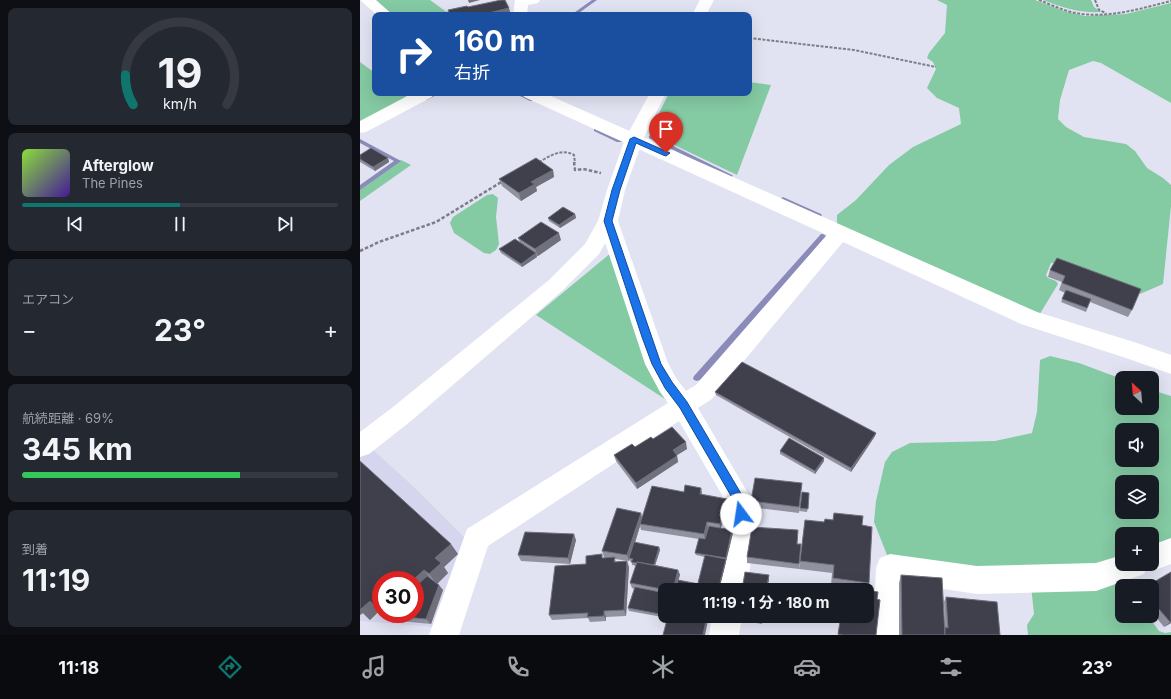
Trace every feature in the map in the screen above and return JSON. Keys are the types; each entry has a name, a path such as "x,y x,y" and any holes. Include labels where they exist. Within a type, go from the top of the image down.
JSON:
{"street":[{"path":"367,0 382,12"},
{"path":"520,12 521,2 533,0"},
{"path":"701,12 707,0"},
{"path":"360,128 420,96"},
{"path":"537,96 1029,318 1137,352 1171,365"},
{"path":"360,446 402,414 556,285 592,249 608,221 621,175 634,139 656,96"},
{"path":"608,221 646,337 657,364 668,385 683,405 739,500 743,528 733,583"},
{"path":"444,635 477,538 704,392 840,233"},
{"path":"1159,555 1171,551"},
{"path":"888,635 890,568 985,580 1096,577 1115,570"},
{"path":"724,635 726,623"}],"path":[{"path":"1039,0 1071,12 1084,14 1134,10 1171,1"},
{"path":"1095,0 1099,10 1107,13"},
{"path":"752,38 854,50 936,67"},
{"path":"537,163 562,152 569,152 574,155 575,170 583,169 600,173 621,175"},
{"path":"360,250 436,222 509,178"}],"shaded area":[{"path":"372,449 415,488 467,540 434,627 385,623 424,623 424,571 372,571 372,622 360,621 360,457"}],"green space":[{"path":"373,0 430,0 447,12 387,12"},
{"path":"937,0 1035,0 1067,12 1085,16 1126,14 1171,3 1171,103 1101,63 1093,61 1069,70 1060,100 1058,119 1066,127 1084,137 1126,144 1135,151 1147,168 1171,185 1171,206 1163,284 1140,294 1057,263 1051,263 1046,275 1058,284 1038,317 837,224 837,215 856,200 889,165 913,147 961,124 959,108 937,98 927,88 936,69 933,62 927,58 929,53 945,33 947,5"},
{"path":"1043,0 1091,0 1094,7 1101,12 1085,12"},
{"path":"360,62 372,71 372,96 405,96 408,98 360,122"},
{"path":"752,82 771,85 737,175 649,133 668,96 752,96"},
{"path":"401,160 411,165 360,201 360,189"},
{"path":"493,194 498,198 496,217 499,244 496,250 490,254 484,253 454,233 450,223 453,217 487,195"},
{"path":"612,252 668,401 536,315"},
{"path":"1050,356 1079,363 1115,376 1115,415 1159,415 1159,392 1171,396 1171,541 1159,545 1159,527 1115,527 1115,560 1094,568 982,570 894,562 887,555 874,522 876,501 885,462 892,452 910,443 995,441 1032,433 1037,412 1040,360"},
{"path":"1119,577 1120,579 1115,579 1115,623 1153,623 1159,631 1165,633 1171,632 1171,635 1028,635 1027,625 1034,614 1031,586"}],"building":[{"path":"505,0 509,8 493,12 449,12 448,10"},
{"path":"371,148 388,158 373,167 360,159 360,155"},
{"path":"536,158 553,170 531,182 535,184 519,193 499,179"},
{"path":"563,207 575,214 559,225 548,218"},
{"path":"541,222 559,233 535,249 518,238"},
{"path":"515,239 536,253 521,264 499,249"},
{"path":"1057,258 1141,289 1132,310 1062,283 1065,276 1050,270"},
{"path":"1066,290 1091,299 1087,308 1062,299"},
{"path":"742,362 876,433 851,468 715,392"},
{"path":"672,427 686,442 673,450 677,456 636,483 614,455 632,444 635,447 651,437 653,439"},
{"path":"789,438 824,458 815,471 780,451"},
{"path":"360,461 451,544 435,558 441,563 429,574 424,570 372,571 372,603 370,601 360,610"},
{"path":"755,478 802,483 799,507 751,501"},
{"path":"685,485 701,488 700,494 727,499 720,524 707,522 704,534 640,524 652,486 684,492"},
{"path":"802,492 809,493 808,509 800,508"},
{"path":"617,508 641,513 627,555 602,551"},
{"path":"834,513 863,516 862,525 872,527 869,583 833,578 834,565 800,561 805,520 824,522 825,519 833,520"},
{"path":"709,526 732,530 726,558 695,553 699,538 705,539"},
{"path":"752,527 798,530 797,544 801,544 799,564 747,557"},
{"path":"525,532 574,534 568,558 518,555"},
{"path":"634,542 659,547 654,565 631,562 633,559 629,558"},
{"path":"602,554 602,558 615,557 614,562 627,561 624,610 604,611 604,616 587,617 588,613 549,615 555,566 586,564 586,556"},
{"path":"705,555 726,559 720,583 698,583"},
{"path":"637,562 678,570 675,583 658,583 658,588 630,583"},
{"path":"745,572 769,575 767,583 743,583"},
{"path":"1171,572 1171,622 1159,609 1159,579"},
{"path":"901,575 942,578 945,635 902,635"},
{"path":"427,576 439,585 426,619 424,619 424,579"},
{"path":"678,580 693,583 677,583"},
{"path":"635,587 658,592 658,614 628,608"},
{"path":"874,591 878,592 877,599 880,600 876,635 838,634 840,623 874,623"},
{"path":"946,597 997,602 1000,635 945,635 945,627 948,628"},
{"path":"666,623 706,623 703,635 663,635"}],"waterway":[{"path":"577,12 595,0"},
{"path":"425,99 431,96"},
{"path":"523,96 532,100"},
{"path":"596,130 619,141"},
{"path":"651,137 730,176"},
{"path":"360,141 398,161 360,188"},
{"path":"783,199 819,215"},
{"path":"697,378 823,236"}],"route":[{"path":"666,153 634,139 616,190 608,221 646,337 657,364 668,385 683,405 739,500 741,514"}]}
